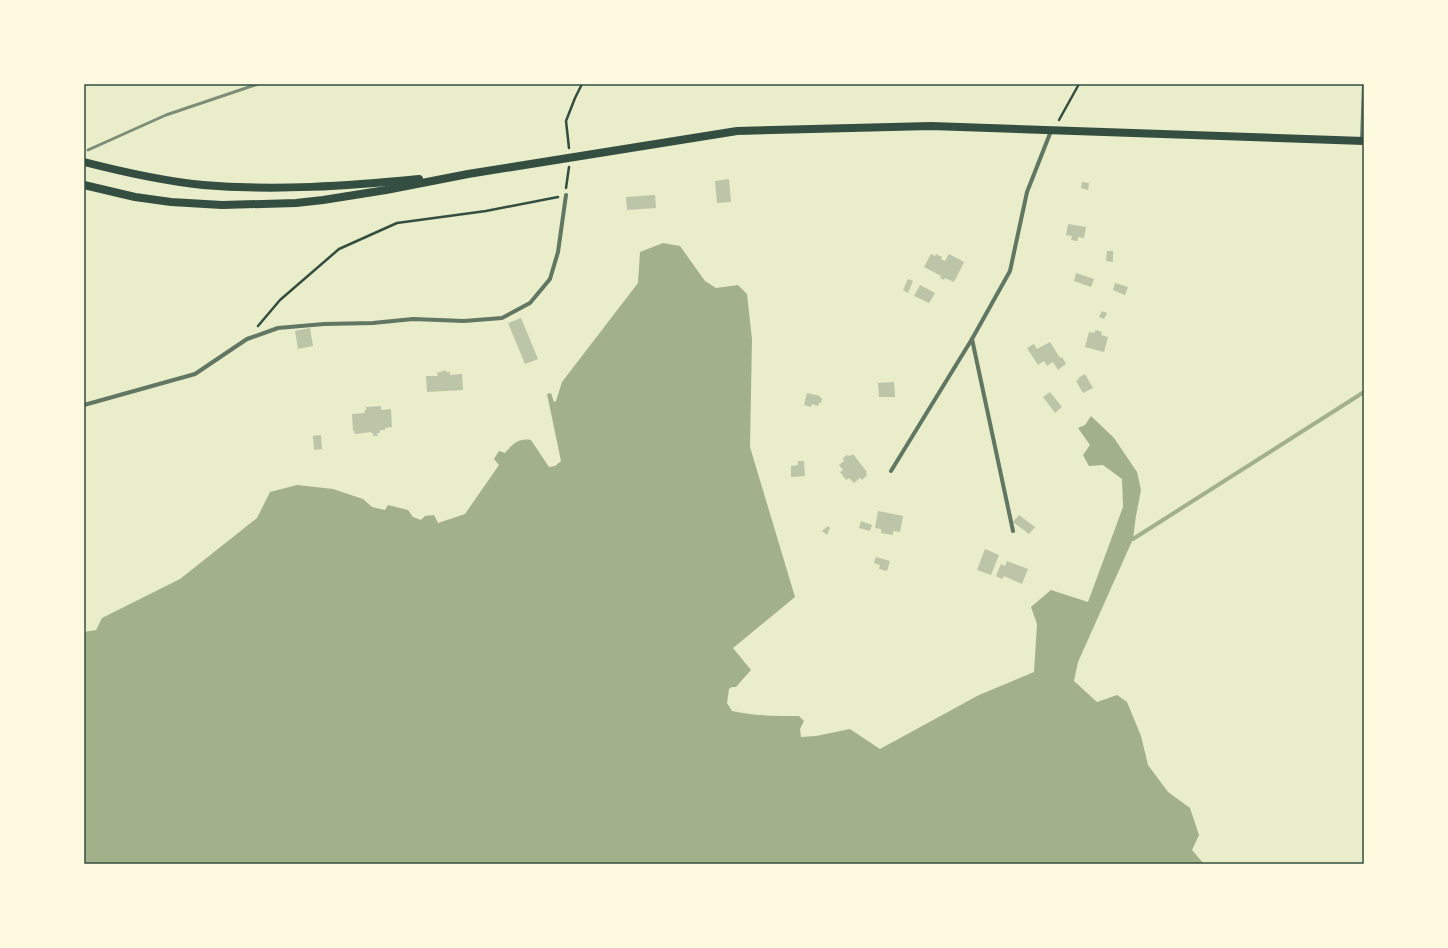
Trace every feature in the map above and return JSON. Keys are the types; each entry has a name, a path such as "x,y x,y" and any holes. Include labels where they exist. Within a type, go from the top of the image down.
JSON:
{"main road":[{"path":"84,185 135,197 171,202 222,206 250,206 323,200 386,190 468,174 737,131 931,126 1363,141"},
{"path":"84,162 149,177 203,185 242,187 355,185 468,174"}],"street":[{"path":"1363,141 1364,84"},
{"path":"891,471 972,339 1010,271 1027,192 1052,130"},
{"path":"84,405 195,374 247,339 278,328 324,324 374,323 412,319 464,321 502,318 530,303 550,279 558,252 566,195"},
{"path":"972,339 1013,530"}],"path":[{"path":"247,339 280,300 339,248 397,223 486,211 566,195 570,158 566,121 582,84"},
{"path":"1052,130 1064,112 1079,84"}],"shaded area":[{"path":"663,243 680,246 705,281 716,288 738,285 747,294 752,339 750,447 795,597 733,648 751,670 736,687 729,689 727,703 732,711 757,715 799,716 804,721 800,729 801,737 816,736 850,729 880,749 979,695 1034,672 1037,624 1031,607 1051,590 1088,602 1123,507 1122,479 1103,465 1089,466 1083,455 1090,445 1078,428 1085,425 1091,416 1114,438 1137,472 1141,490 1133,539 1078,662 1074,681 1097,702 1117,695 1127,702 1141,736 1148,765 1168,792 1190,808 1199,835 1192,850 1204,864 84,864 84,632 96,630 102,618 180,579 257,518 270,492 297,485 333,489 363,499 372,507 385,510 388,505 408,510 413,517 421,520 425,516 434,515 438,523 465,514 499,465 494,459 499,451 505,453 513,444 519,441 531,440 549,467 555,466 561,461 547,394 551,393 554,402 556,401 562,382 638,283 640,252"}],"building":[{"path":"729,179 731,202 717,203 715,181"},
{"path":"1082,182 1089,183 1088,190 1081,188"},
{"path":"655,195 656,208 627,210 626,197"},
{"path":"1068,224 1086,227 1084,238 1078,237 1078,241 1071,240 1072,236 1066,235"},
{"path":"1107,251 1113,251 1113,262 1106,261"},
{"path":"931,254 935,256 936,254 942,257 941,259 945,261 949,254 964,262 954,282 945,278 944,280 940,278 941,276 924,267"},
{"path":"1076,273 1094,279 1091,287 1074,281"},
{"path":"908,279 913,281 908,293 903,290"},
{"path":"1115,283 1128,287 1125,295 1113,290"},
{"path":"920,285 935,293 929,303 914,296"},
{"path":"1102,311 1107,313 1104,319 1099,317"},
{"path":"521,318 538,359 525,364 508,323"},
{"path":"310,328 313,346 298,349 295,331"},
{"path":"1095,330 1102,332 1101,335 1108,337 1104,352 1085,347 1089,332 1095,333"},
{"path":"1050,342 1060,358 1062,357 1066,364 1058,370 1053,362 1047,366 1044,361 1038,365 1027,348 1034,344 1037,349"},
{"path":"446,370 446,372 450,372 450,375 462,374 463,390 427,392 426,376 438,376 437,373"},
{"path":"1085,374 1093,388 1083,393 1076,381"},
{"path":"894,382 895,397 879,397 878,383"},
{"path":"1050,392 1062,407 1055,413 1043,397"},
{"path":"807,393 820,396 820,398 822,398 821,403 819,403 818,406 812,404 811,407 804,405"},
{"path":"381,406 381,410 391,409 392,427 385,428 385,430 380,430 380,433 377,433 378,436 373,436 373,433 371,432 355,434 353,431 352,414 365,413 364,411 366,410 366,407"},
{"path":"321,435 322,449 314,450 313,436"},
{"path":"853,454 867,472 867,475 862,480 860,478 854,483 849,478 846,480 840,472 843,470 839,465 844,461 843,458 847,455 850,456"},
{"path":"798,461 804,461 805,476 791,477 791,466 798,465"},
{"path":"878,511 903,516 900,532 893,531 893,535 881,533 881,529 875,528"},
{"path":"1019,515 1035,527 1029,534 1013,522"},
{"path":"861,521 872,525 870,531 859,528"},
{"path":"828,526 830,528 827,535 822,531"},
{"path":"985,549 999,555 991,575 977,570"},
{"path":"876,557 890,561 887,571 879,569 880,565 874,563"},
{"path":"1007,561 1028,569 1022,584 1004,576 1002,579 996,576 1001,564 1005,566"}],"waterway":[{"path":"1133,539 1364,392"}],"railway":[{"path":"88,150 166,115 258,84"}]}
